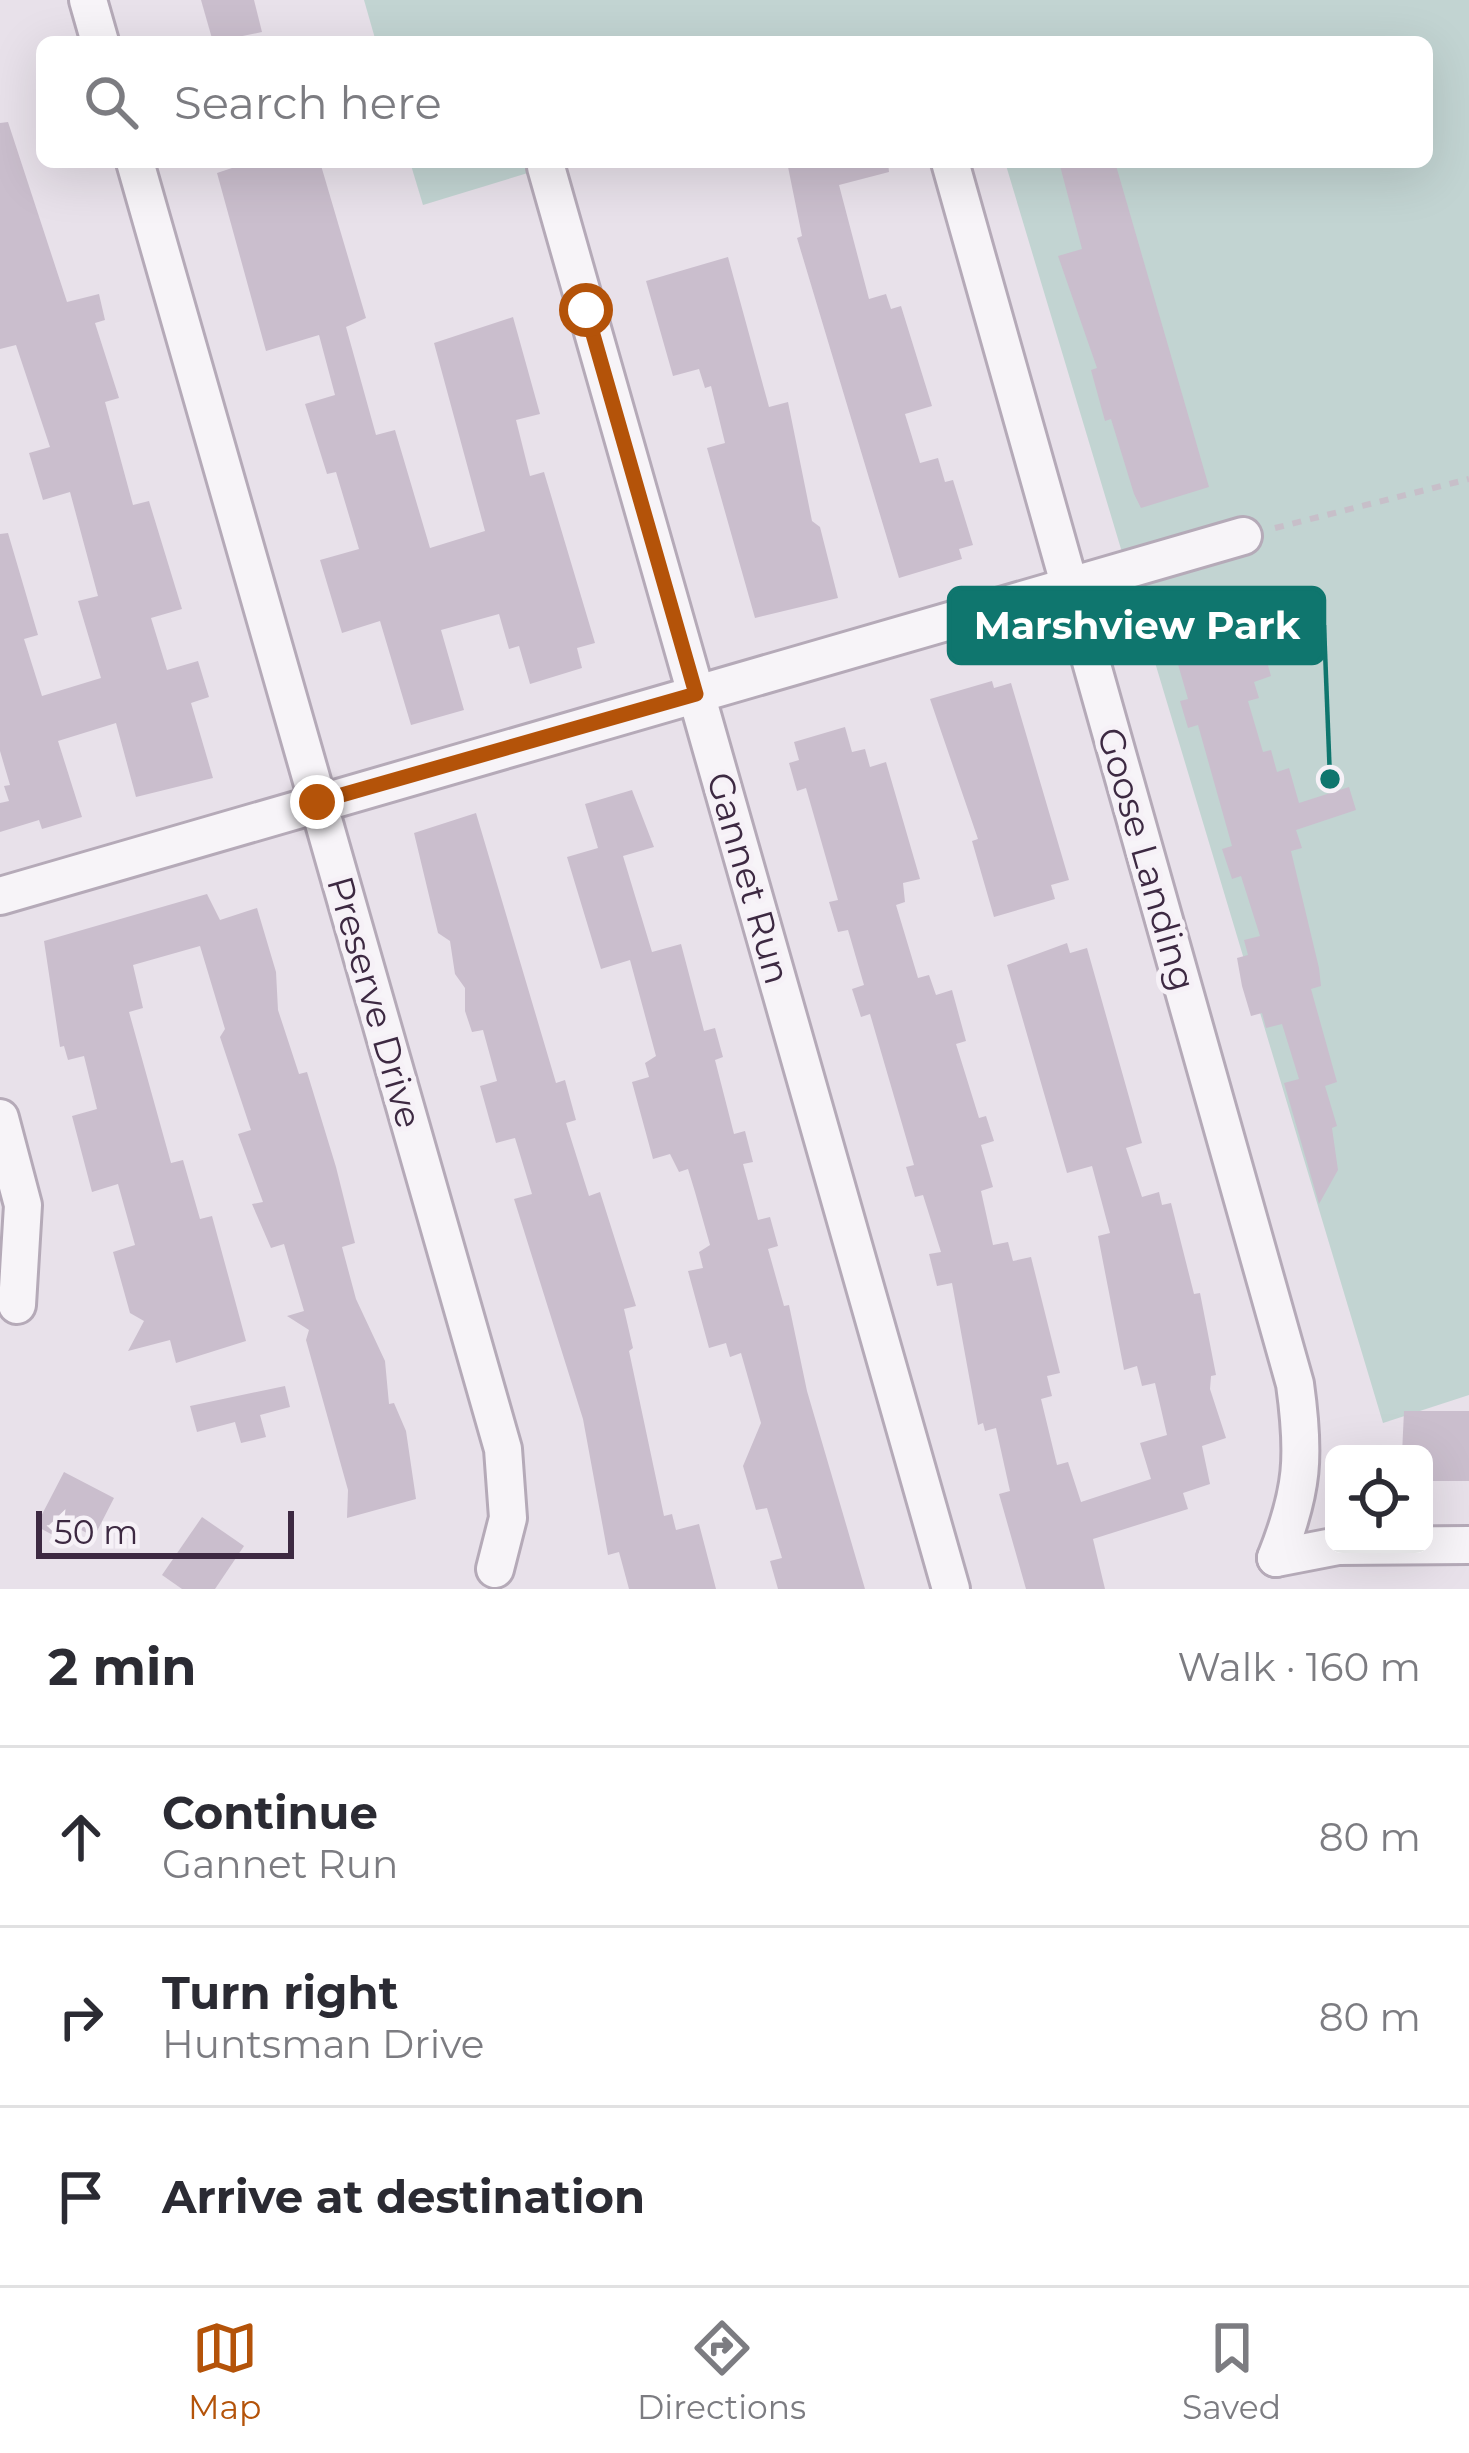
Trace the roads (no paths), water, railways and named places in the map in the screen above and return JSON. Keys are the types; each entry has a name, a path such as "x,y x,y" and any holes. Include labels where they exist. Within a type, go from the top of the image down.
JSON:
{"street":[{"path":"88,0 98,36"},
{"name":"Preserve Drive","path":"137,168 503,1449 508,1517 494,1569"},
{"name":"Gannet Run","path":"546,168 951,1589"},
{"name":"Goose Landing","path":"952,168 1295,1384 1305,1450 1299,1500 1276,1558 1338,1546 1469,1545"},
{"path":"0,896 1243,536"},
{"path":"0,1118 23,1205 17,1305"}],"place":[{"name":"Marshview Park","path":"1330,779"}]}
